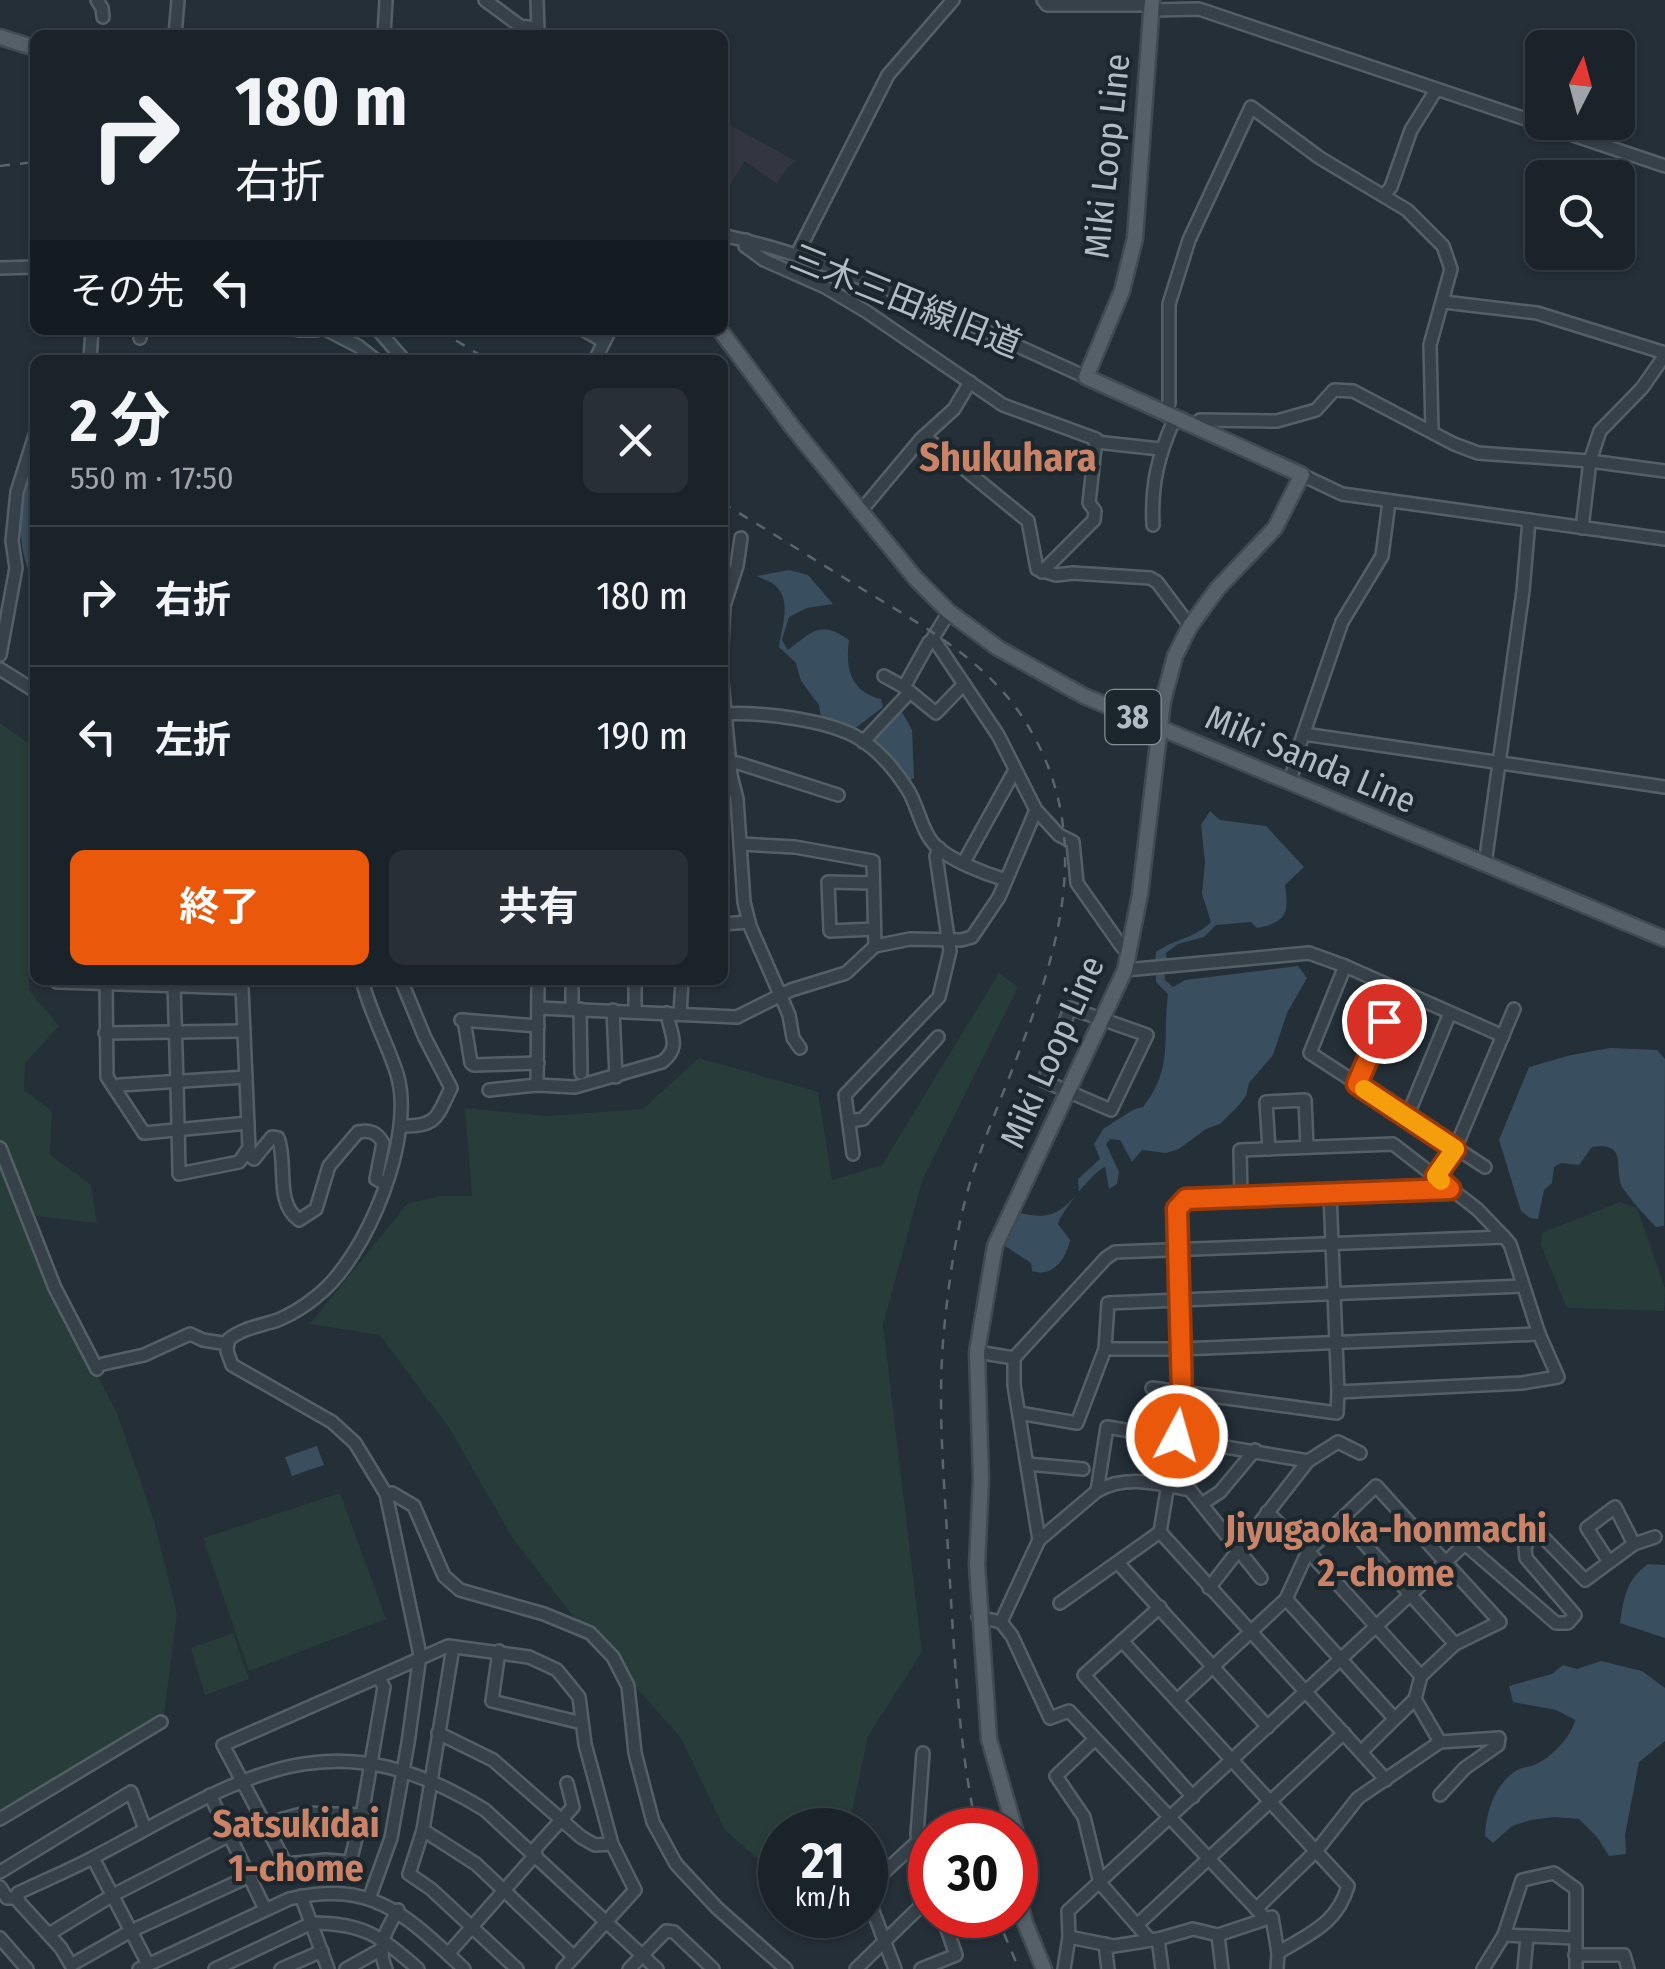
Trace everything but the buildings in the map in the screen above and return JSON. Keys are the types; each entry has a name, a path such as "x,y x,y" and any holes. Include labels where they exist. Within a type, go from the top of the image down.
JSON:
{"main road":[{"name":"Miki Loop Line","path":"1086,376 1122,290 1135,238 1151,5"},
{"path":"0,38 30,47"},
{"name":"Miki Sanda Line","path":"724,335 916,579 950,612 1041,674 1159,729 1665,940"},
{"path":"1086,376 1302,475"},
{"name":"Miki Loop Line","path":"1009,1808 989,1740 976,1565 981,1479 977,1352 995,1246 1125,970 1140,894 1168,679 1190,626 1218,588 1275,528 1302,475"},
{"name":"Miki Loop Line","path":"1031,1938 1044,1969"}],"street":[{"path":"96,0 102,8 102,18"},
{"path":"175,30 178,0"},
{"path":"384,30 386,0"},
{"path":"485,0 520,26 534,30"},
{"path":"536,0 538,30"},
{"path":"797,254 888,75 953,0"},
{"path":"1043,0 1047,5 1200,9 1665,166"},
{"path":"1384,195 1391,187 1411,130 1436,90"},
{"path":"1153,525 1152,489 1169,417 1169,304 1188,240 1251,107 1320,158 1406,210 1444,246 1452,268 1430,345 1432,431"},
{"name":"三木三田線旧道","path":"728,236 797,254 861,277 1086,376"},
{"path":"746,240 745,246 764,260 854,304 1003,405 1086,434 1096,442 1160,449"},
{"path":"0,268 30,267"},
{"path":"1444,302 1537,312 1665,354 1642,388 1600,431 1590,460 1582,528"},
{"path":"337,335 370,355"},
{"path":"382,335 400,355"},
{"path":"860,512 924,436 954,410 970,382"},
{"path":"1196,428 1200,420 1277,422 1316,410 1334,390 1352,390 1454,444 1478,452 1590,460 1665,471"},
{"path":"924,436 1028,522 1034,562 1042,572 1150,578 1190,626"},
{"path":"1042,572 1094,520 1095,511 1089,504 1096,442"},
{"path":"0,655 16,568 12,541 17,492 30,452"},
{"path":"1302,475 1342,494 1665,539"},
{"path":"1290,783 1342,622 1382,556 1390,502"},
{"path":"1485,864 1524,590 1529,520"},
{"path":"728,551 740,544 728,590"},
{"path":"0,567 16,568"},
{"path":"864,742 906,690 929,642 950,612"},
{"path":"934,640 998,735 1036,810 1072,842 1077,883 1122,946 1130,949"},
{"path":"0,668 30,687"},
{"path":"884,676 936,714 964,684"},
{"path":"728,713 799,720 838,730 864,742 882,757 908,790 934,845 1006,880"},
{"path":"1304,734 1665,787"},
{"path":"728,747 738,800 741,880 749,922 800,1048"},
{"path":"730,764 738,763 838,796"},
{"path":"964,862 1016,770"},
{"path":"538,1008 737,1016 846,973 874,946 910,939 972,938 1006,880 1036,810"},
{"path":"740,844 796,847 872,861 874,946"},
{"path":"853,1154 845,1095 939,997 950,940 936,856 939,848"},
{"path":"873,883 828,882 830,931 874,929"},
{"path":"728,924 749,922"},
{"path":"1125,970 1309,953 1503,1036"},
{"path":"1346,966 1310,1053 1485,1167"},
{"path":"106,985 107,1077 144,1132 248,1124"},
{"path":"174,985 179,1174 238,1162 246,1153 242,988 208,985"},
{"path":"363,985 397,1073 402,1126 396,1156 344,1269 301,1308 278,1320 237,1332 228,1344 232,1365 332,1422 355,1444 386,1494 419,1658 391,1838 370,1899"},
{"path":"402,1126 425,1126 435,1121 452,1088 403,985"},
{"path":"538,985 538,1085"},
{"path":"573,985 581,1072"},
{"path":"635,985 635,1010"},
{"path":"490,1090 575,1086 662,1062 672,1054 675,1045 673,1013 681,985"},
{"path":"1357,1084 1398,990"},
{"path":"1070,1008 1147,1035 1111,1110 1068,1092 1044,1081 1070,1008"},
{"path":"613,1010 616,1077"},
{"path":"1436,1176 1455,1149 1514,1010"},
{"path":"1407,1117 1450,1012"},
{"path":"538,1026 462,1020 474,1066 538,1064"},
{"path":"105,1033 244,1031"},
{"path":"849,1121 863,1118 938,1038"},
{"path":"115,1089 120,1085 246,1077"},
{"path":"1269,1149 1266,1102 1305,1100 1308,1148"},
{"path":"246,1153 254,1159 272,1137 278,1138 290,1213 299,1220 316,1210 329,1166 358,1132 369,1130 383,1143 375,1173 376,1179 384,1184"},
{"path":"1241,1197 1240,1150 1392,1144 1478,1210 1510,1244 1539,1334 1558,1377 1522,1383 1338,1392"},
{"path":"0,1148 55,1288 98,1369 103,1364 144,1355 190,1334 228,1344"},
{"path":"1060,1603 1160,1532 1182,1394 1177,1209 1186,1199 1450,1189"},
{"path":"1152,1388 1337,1413 1330,1194"},
{"path":"1039,1540 1014,1358 1115,1252 1504,1237"},
{"path":"1019,1413 1077,1423 1105,1349 1108,1304 1524,1286"},
{"path":"1105,1349 1539,1334"},
{"path":"977,1352 1014,1358"},
{"path":"1097,1491 1107,1427 1308,1461"},
{"path":"1210,1588 1308,1461 1338,1442 1360,1453"},
{"path":"1203,1503 1220,1492 1254,1450"},
{"path":"1027,1464 1082,1469"},
{"path":"1001,1622 1039,1540 1097,1491 1138,1480 1190,1490 1261,1578"},
{"path":"1177,1700 1286,1599 1308,1551 1376,1486 1500,1622 1456,1644 1421,1676 1416,1700 1361,1752"},
{"path":"386,1494 392,1493 414,1506 444,1576 460,1590 544,1614 590,1633 613,1657 628,1686 635,1753 654,1822 676,1864 717,1908 786,1969"},
{"path":"1609,1562 1587,1528 1615,1507 1634,1544"},
{"path":"1267,1512 1308,1551 1421,1676"},
{"path":"1342,1519 1456,1644"},
{"path":"1160,1532 1386,1780"},
{"path":"1064,1969 1068,1911 1465,1544 1556,1623 1568,1623 1575,1615 1526,1558 1524,1548 1530,1539 1542,1536 1585,1580 1597,1575 1634,1544 1655,1537"},
{"path":"1118,1564 1268,1727"},
{"path":"1286,1599 1394,1718"},
{"path":"1160,1606 1084,1675 1193,1798"},
{"path":"978,1618 1001,1622 1012,1636 1050,1718 1069,1711 1266,1920"},
{"path":"1122,1641 1348,1886 1334,1917 1278,1953"},
{"path":"452,1647 423,1830 409,1874 517,1969"},
{"path":"378,1677 384,1687 372,1765 350,1862 286,1864 222,1746 419,1658 452,1647 529,1658 558,1670 578,1697 612,1844 635,1890 563,1969"},
{"path":"499,1651 492,1701 582,1722"},
{"path":"1416,1700 1440,1742"},
{"path":"0,1820 160,1722"},
{"path":"438,1733 493,1760 595,1846 612,1844"},
{"path":"1137,1925 1344,1733"},
{"path":"1256,1909 1317,1850 1358,1798 1440,1742 1500,1738 1440,1795"},
{"path":"1094,1740 1056,1776 1084,1817 1100,1883 1154,1940 1162,1969"},
{"path":"921,1808 924,1753"},
{"path":"250,1876 131,1932 70,1967 18,1898 18,1893 240,1780 321,1762 372,1765 403,1770 485,1810 657,1969"},
{"path":"448,1954 574,1807 566,1783"},
{"path":"0,1872 131,1792 145,1829"},
{"path":"210,1794 264,1909"},
{"path":"265,1824 305,1812 362,1815"},
{"path":"423,1830 476,1864 574,1957"},
{"path":"48,1934 230,1835"},
{"path":"895,1969 865,1890 908,1850"},
{"path":"93,1858 148,1966 264,1909 301,1896 336,1893 370,1899 398,1910 464,1969"},
{"path":"1483,1969 1504,1934 1522,1880 1554,1872 1576,1889 1576,1969"},
{"path":"0,1887 7,1898 18,1898"},
{"path":"301,1896 328,1969"},
{"path":"346,1969 381,1944 398,1910"},
{"path":"1069,1937 1106,1944 1154,1940 1193,1929 1218,1935 1272,1917 1277,1969"},
{"path":"856,1969 908,1919"},
{"path":"216,1969 312,1923 366,1929 418,1969"},
{"path":"630,1969 666,1931 674,1932 714,1969"},
{"path":"1504,1934 1575,1938"},
{"path":"1218,1935 1222,1969"},
{"path":"1524,1969 1527,1937"},
{"path":"0,1938 27,1969"},
{"path":"921,1969 956,1956 950,1938"},
{"path":"381,1944 386,1969"},
{"path":"1106,1944 1108,1969"},
{"path":"281,1969 322,1950"},
{"path":"1575,1955 1624,1954 1628,1969"}],"shaded area":[{"path":"728,124 796,161 777,184 745,161 728,188"}],"green space":[{"path":"0,723 30,744 29,990 59,1026 25,1063 24,1090 52,1111 50,1155 91,1185 97,1223 36,1216 0,1140"},
{"path":"999,973 1018,987 922,1181 883,1325 922,1652 868,1736 853,1808 758,1808 758,1859 725,1830 681,1738 572,1615 512,1537 450,1429 380,1335 310,1324 407,1204 439,1196 472,1196 465,1108 547,1116 643,1109 699,1058 818,1092 832,1180 882,1165"},
{"path":"0,1169 54,1294 117,1413 154,1521 177,1614 164,1714 0,1813"},
{"path":"1620,1202 1637,1208 1665,1289 1664,1311 1567,1308 1541,1245 1542,1233"},
{"path":"340,1493 386,1619 249,1671 203,1538"},
{"path":"233,1633 249,1679 205,1695 191,1648"}],"water":[{"path":"30,472 30,573 21,536"},
{"path":"789,570 808,575 833,604 807,608 789,617 782,640 788,650 817,630 839,634 849,640 852,678 863,691 881,699 883,707 853,730 821,719 819,705 801,681 796,663 779,647 783,597 772,583 757,576"},
{"path":"902,712 912,730 914,778 908,781 873,742 873,737"},
{"path":"1210,811 1220,820 1266,826 1304,867 1285,885 1286,909 1275,923 1257,928 1251,922 1216,925 1204,937 1178,944 1166,953 1167,961 1155,962 1156,952 1199,932 1211,922 1202,894 1205,862 1201,825"},
{"path":"1298,966 1307,978 1287,1013 1273,1055 1249,1083 1238,1106 1220,1124 1206,1129 1179,1149 1166,1153 1142,1150 1132,1162 1120,1140 1110,1139 1106,1144 1119,1172 1117,1184 1109,1189 1105,1167 1079,1192 1078,1179 1100,1159 1094,1144 1104,1128 1143,1107 1159,1079 1165,1052 1168,994 1156,982 1156,972 1164,971 1165,980 1173,987 1185,980"},
{"path":"1610,1048 1657,1050 1665,1059 1664,1226 1656,1227 1627,1194 1620,1182 1616,1153 1604,1146 1592,1147 1579,1165 1561,1163 1554,1167 1538,1219 1530,1218 1521,1211 1499,1140 1529,1067"},
{"path":"1077,1194 1058,1224 1070,1240 1062,1260 1046,1272 1032,1271 1031,1263 1005,1246 1020,1213 1053,1213"},
{"path":"317,1446 324,1465 292,1476 285,1457"},
{"path":"1648,1564 1665,1565 1665,1638 1620,1623 1631,1583"},
{"path":"1601,1661 1642,1671 1665,1688 1665,1741 1639,1762 1625,1835 1626,1854 1609,1856 1579,1819 1531,1820 1512,1826 1493,1843 1485,1836 1498,1790 1519,1769 1540,1762 1553,1752 1570,1733 1575,1720 1556,1710 1513,1702 1509,1686 1552,1674 1563,1665 1577,1669"}],"railway":[{"path":"0,166 30,163"},
{"path":"447,335 480,355"},
{"path":"728,507 908,617 977,666 997,685 1031,731 1055,787 1065,842 1063,898 1052,954 967,1192 954,1251 944,1330 942,1440 955,1655 973,1808"},
{"path":"1006,1938 1019,1969"}],"slow traffic":[{"path":"1364,1089 1455,1149 1436,1176 1441,1181"}],"district":[{"name":"Shukuhara","path":"1008,458"},
{"name":"Jiyugaoka-honmachi 2-chome","path":"1386,1551"},
{"name":"Satsukidai 1-chome","path":"296,1846"}],"route":[{"path":"1177,1436 1182,1394 1177,1209 1186,1199 1450,1189 1436,1176 1455,1149 1357,1084 1384,1021"}]}
